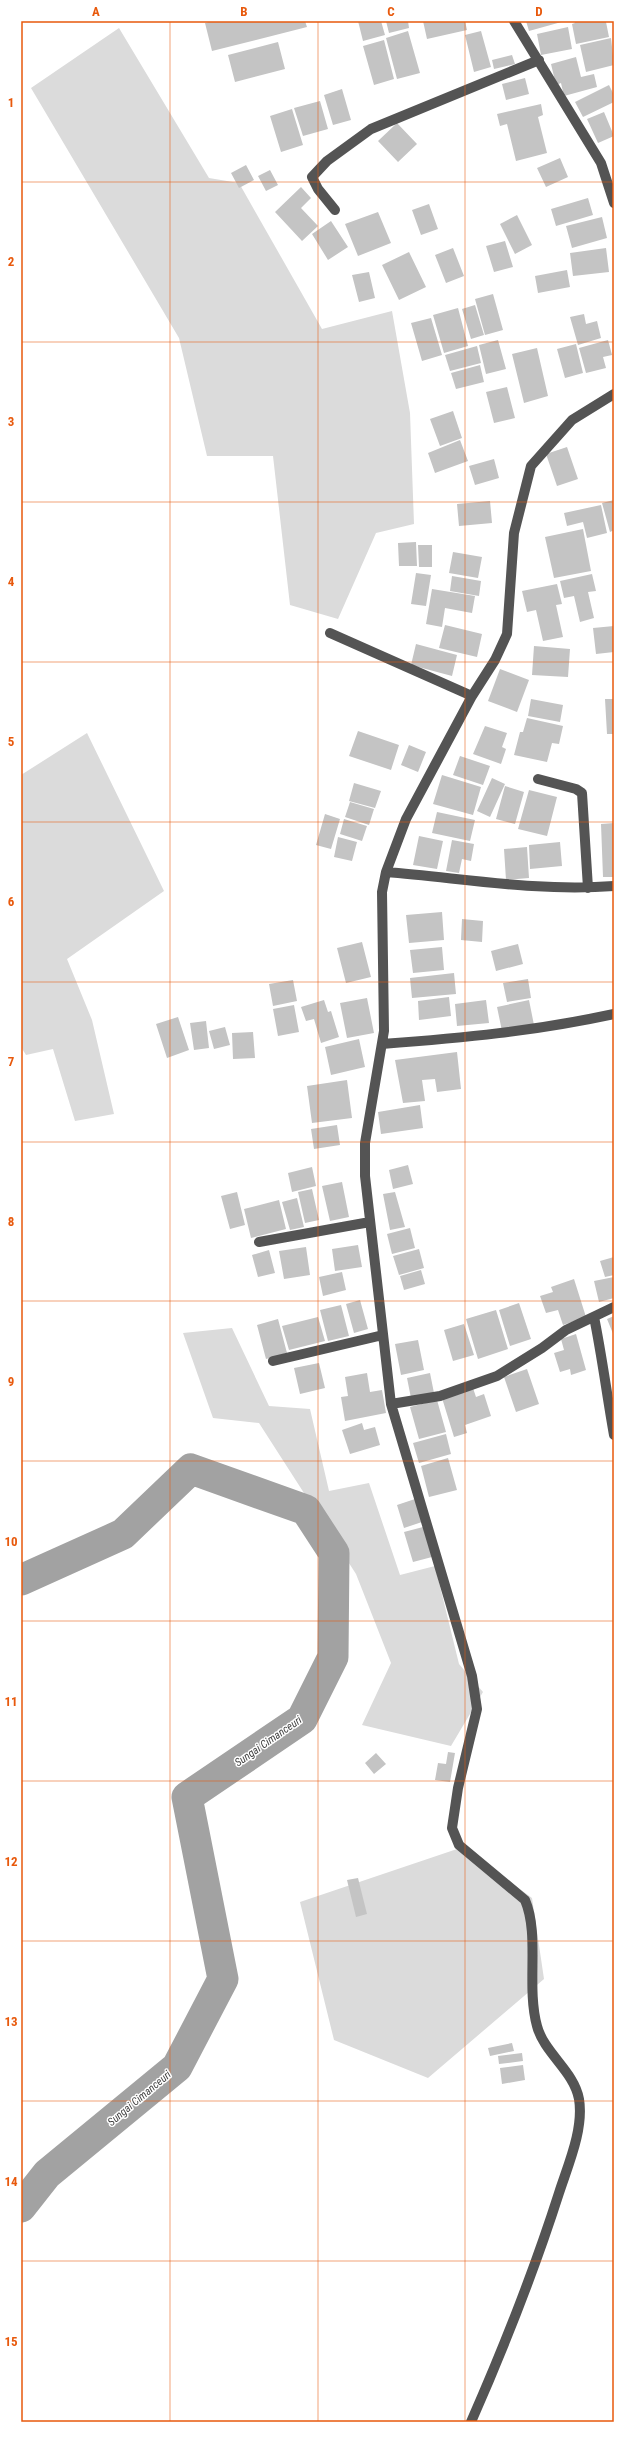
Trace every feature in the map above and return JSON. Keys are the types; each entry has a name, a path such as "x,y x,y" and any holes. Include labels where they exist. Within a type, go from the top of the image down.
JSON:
{"street":[{"path":"514,21 601,163 614,203"},
{"path":"335,210 318,189 312,177 343,149 371,129 539,60"},
{"path":"471,2422 503,2349 549,2224 576,2135 579,2098 568,2075 545,2045 537,2026 531,1988 530,1912 525,1900 459,1845 454,1837 452,1828 458,1788 477,1709 470,1669 391,1404 365,1176 365,1143 384,1031 382,892 386,872 406,819 472,696 495,660 507,634 511,605 514,533 531,466 572,420 614,394"},
{"path":"330,632 472,696"},
{"path":"538,779 576,789 582,794 588,888"},
{"path":"386,872 445,877 513,886 588,888 614,886"},
{"path":"382,1044 494,1035 557,1026 614,1014"},
{"path":"259,1242 370,1222"},
{"path":"391,1404 440,1396 497,1376 542,1348 566,1330 614,1307"},
{"path":"594,1317 603,1361 605,1387 614,1435"},
{"path":"273,1361 383,1335"}],"shaded area":[{"path":"119,28 209,178 239,183 322,329 392,311 410,413 414,524 376,533 338,619 290,605 273,456 207,456 179,338 31,88"},
{"path":"87,733 164,891 67,959 92,1020 114,1114 75,1121 53,1049 26,1055 21,1047 21,775"},
{"path":"232,1328 269,1406 310,1409 329,1491 369,1483 400,1575 435,1566 459,1664 483,1692 451,1746 362,1725 391,1663 356,1574 259,1423 213,1418 183,1333"},
{"path":"463,1847 532,1898 544,1979 428,2078 334,2040 300,1902"}],"building":[{"path":"213,21 305,21 307,27 212,51 205,23"},
{"path":"358,21 381,21 385,35 363,41"},
{"path":"386,21 408,21 409,28 389,33"},
{"path":"423,21 465,21 467,30 427,39"},
{"path":"526,21 565,21 529,31"},
{"path":"574,21 608,21 606,22 609,37 576,44 572,24 575,23"},
{"path":"568,27 572,49 541,55 537,34"},
{"path":"408,31 420,73 397,79 386,38"},
{"path":"481,31 491,67 474,72 465,35"},
{"path":"611,38 614,65 586,72 580,45"},
{"path":"384,40 394,79 374,85 363,46"},
{"path":"278,42 285,69 235,82 228,55"},
{"path":"512,55 515,64 494,69 492,60"},
{"path":"576,57 581,77 594,74 597,87 564,96 561,83 556,85 551,64"},
{"path":"525,78 529,94 506,100 502,84"},
{"path":"609,85 614,95 614,102 583,117 575,102"},
{"path":"342,89 351,120 333,125 324,95"},
{"path":"320,101 328,129 303,136 294,108"},
{"path":"541,104 543,115 538,117 547,153 516,161 507,124 500,126 497,114"},
{"path":"292,109 303,145 281,152 270,116"},
{"path":"604,112 614,136 598,143 587,119"},
{"path":"397,123 417,144 398,162 378,141"},
{"path":"560,158 568,177 546,187 537,168"},
{"path":"246,165 254,180 239,188 231,173"},
{"path":"270,170 278,185 266,191 258,176"},
{"path":"301,187 311,198 301,208 318,226 302,241 275,212"},
{"path":"588,198 593,215 556,226 551,209"},
{"path":"429,204 438,229 421,235 412,210"},
{"path":"378,212 391,243 358,256 345,224"},
{"path":"517,215 532,245 515,254 500,224"},
{"path":"602,217 607,238 572,248 566,226"},
{"path":"331,221 348,247 328,260 312,234"},
{"path":"505,241 513,267 494,272 486,246"},
{"path":"453,248 464,276 446,283 435,255"},
{"path":"606,248 609,272 573,276 570,253"},
{"path":"409,252 426,287 399,300 382,265"},
{"path":"567,270 570,287 538,293 535,276"},
{"path":"369,272 375,298 359,302 352,275"},
{"path":"493,294 503,330 485,335 475,299"},
{"path":"475,305 484,335 471,339 462,309"},
{"path":"458,308 468,346 444,353 433,315"},
{"path":"584,314 586,324 597,321 601,338 578,345 570,317"},
{"path":"431,318 442,355 422,361 411,323"},
{"path":"498,340 506,369 486,374 479,345"},
{"path":"608,340 612,355 603,357 606,368 586,373 579,348"},
{"path":"576,344 583,373 565,378 557,349"},
{"path":"477,346 481,363 450,371 445,355"},
{"path":"537,348 548,396 524,403 512,354"},
{"path":"480,365 484,382 456,389 451,373"},
{"path":"507,387 515,418 494,423 486,392"},
{"path":"453,411 462,438 440,446 430,419"},
{"path":"460,440 468,461 435,473 428,453"},
{"path":"567,447 578,479 557,486 546,454"},
{"path":"494,459 499,478 475,485 469,466"},
{"path":"614,500 614,530 610,532 602,503"},
{"path":"490,501 492,523 459,526 457,504"},
{"path":"601,505 607,533 587,538 583,522 567,526 564,513"},
{"path":"583,529 591,571 554,578 545,537"},
{"path":"416,542 417,566 399,566 398,543"},
{"path":"418,545 432,545 432,567 419,567"},
{"path":"453,552 482,557 478,578 449,573"},
{"path":"416,573 431,575 426,606 411,604"},
{"path":"592,574 596,591 588,592 594,618 580,622 574,596 564,598 560,581"},
{"path":"452,576 481,581 479,596 450,591"},
{"path":"557,584 562,604 556,605 563,637 543,641 536,610 527,612 522,591"},
{"path":"432,589 475,596 472,613 445,608 442,627 426,624"},
{"path":"445,625 482,634 477,657 439,648"},
{"path":"614,626 614,652 596,654 593,628"},
{"path":"416,644 457,655 452,676 411,665"},
{"path":"534,646 570,649 568,677 532,675"},
{"path":"500,669 529,680 517,712 488,701"},
{"path":"531,699 563,705 560,722 528,716"},
{"path":"605,699 614,699 614,734 607,734"},
{"path":"527,718 563,726 559,744 552,743 547,762 514,755 520,732 523,732"},
{"path":"485,726 507,733 502,747 506,749 501,764 473,754"},
{"path":"358,731 399,745 391,770 349,756"},
{"path":"409,745 426,752 418,772 401,765"},
{"path":"460,756 490,766 483,785 453,775"},
{"path":"442,775 481,787 473,815 433,804"},
{"path":"492,778 505,784 490,817 477,811"},
{"path":"354,783 381,791 375,808 349,801"},
{"path":"505,786 524,792 515,824 496,819"},
{"path":"529,790 557,797 547,836 518,829"},
{"path":"350,802 374,809 369,825 345,817"},
{"path":"437,812 475,820 470,841 432,833"},
{"path":"325,814 340,819 331,849 316,845"},
{"path":"344,819 367,826 362,841 340,834"},
{"path":"614,823 614,877 603,877 601,824"},
{"path":"419,836 443,841 437,869 413,865"},
{"path":"338,837 357,842 352,861 334,857"},
{"path":"452,840 474,844 471,861 462,859 459,873 446,871"},
{"path":"560,842 562,866 530,869 529,845"},
{"path":"527,847 529,878 506,880 504,849"},
{"path":"442,912 444,940 409,943 406,915"},
{"path":"462,919 483,921 482,942 461,940"},
{"path":"362,942 371,977 346,983 337,948"},
{"path":"518,944 523,964 496,971 491,951"},
{"path":"442,947 444,970 413,973 410,950"},
{"path":"454,973 456,994 412,998 410,978"},
{"path":"528,979 531,998 507,1002 503,983"},
{"path":"293,980 297,1001 273,1006 269,984"},
{"path":"449,997 451,1016 419,1020 418,1001"},
{"path":"367,998 374,1033 347,1038 340,1003"},
{"path":"324,1000 328,1012 331,1011 339,1037 321,1043 314,1019 306,1021 301,1007"},
{"path":"486,1000 489,1023 457,1026 455,1004"},
{"path":"529,1000 534,1025 502,1031 497,1007"},
{"path":"294,1005 299,1032 278,1036 273,1009"},
{"path":"178,1017 189,1050 167,1058 156,1024"},
{"path":"206,1021 209,1048 194,1050 190,1023"},
{"path":"225,1027 230,1045 214,1049 209,1031"},
{"path":"253,1032 255,1058 233,1059 232,1033"},
{"path":"359,1039 365,1067 331,1075 325,1047"},
{"path":"457,1052 461,1089 437,1092 435,1079 422,1080 425,1101 403,1103 395,1060"},
{"path":"347,1080 352,1118 312,1123 307,1086"},
{"path":"420,1105 423,1128 381,1134 378,1112"},
{"path":"337,1125 340,1145 314,1149 311,1129"},
{"path":"408,1165 413,1184 393,1189 389,1170"},
{"path":"312,1167 316,1186 292,1192 288,1173"},
{"path":"342,1182 349,1217 330,1221 322,1186"},
{"path":"312,1189 319,1220 305,1223 298,1192"},
{"path":"237,1192 245,1225 230,1229 221,1196"},
{"path":"395,1192 405,1227 390,1230 383,1194"},
{"path":"297,1198 304,1227 290,1230 282,1202"},
{"path":"279,1200 286,1229 251,1238 244,1209"},
{"path":"410,1228 415,1248 392,1254 387,1234"},
{"path":"358,1245 362,1267 335,1271 332,1249"},
{"path":"306,1247 310,1275 284,1279 279,1251"},
{"path":"419,1249 424,1268 399,1275 393,1256"},
{"path":"269,1250 275,1273 258,1277 252,1255"},
{"path":"614,1257 614,1275 605,1277 600,1261"},
{"path":"421,1270 425,1284 404,1290 400,1276"},
{"path":"342,1272 346,1290 323,1296 319,1277"},
{"path":"614,1277 614,1298 599,1302 594,1281"},
{"path":"574,1279 586,1317 563,1325 558,1310 546,1313 540,1296 553,1292 551,1287"},
{"path":"360,1300 368,1329 354,1333 346,1304"},
{"path":"519,1303 531,1339 510,1346 499,1310"},
{"path":"341,1305 349,1336 328,1341 320,1310"},
{"path":"496,1310 508,1349 478,1359 466,1319"},
{"path":"614,1316 614,1336 607,1319"},
{"path":"318,1317 325,1341 289,1350 282,1326"},
{"path":"278,1319 287,1353 266,1359 257,1325"},
{"path":"464,1324 474,1355 453,1361 444,1330"},
{"path":"576,1334 586,1370 571,1375 570,1369 560,1372 554,1353 564,1350 561,1339"},
{"path":"418,1340 424,1370 401,1375 395,1344"},
{"path":"319,1363 325,1388 300,1394 294,1368"},
{"path":"527,1369 539,1404 516,1412 504,1377"},
{"path":"367,1373 370,1392 382,1390 386,1413 345,1421 341,1397 348,1396 345,1377"},
{"path":"430,1373 434,1393 411,1398 407,1378"},
{"path":"473,1388 476,1397 484,1394 491,1416 465,1425 467,1433 454,1437 442,1398"},
{"path":"437,1400 446,1432 419,1439 410,1407"},
{"path":"362,1423 364,1430 375,1427 380,1445 350,1454 342,1430"},
{"path":"446,1434 451,1454 419,1463 413,1443"},
{"path":"448,1458 457,1490 429,1497 421,1466"},
{"path":"415,1499 422,1522 404,1528 397,1505"},
{"path":"423,1527 432,1557 413,1562 404,1532"},
{"path":"448,1752 455,1753 450,1782 435,1780 438,1763 446,1764"},
{"path":"376,1753 386,1764 374,1774 365,1763"},
{"path":"358,1878 367,1914 356,1917 347,1880"},
{"path":"512,2043 514,2051 490,2056 488,2048"},
{"path":"522,2053 523,2061 499,2064 498,2056"},
{"path":"523,2065 525,2080 502,2084 500,2068"}],"waterway":[{"name":"Sungai Cimanceuri","path":"21,1580 123,1534 191,1469 306,1510 334,1553 333,1657 302,1719 187,1797 223,1979 177,2067 47,2174 21,2207"}]}
